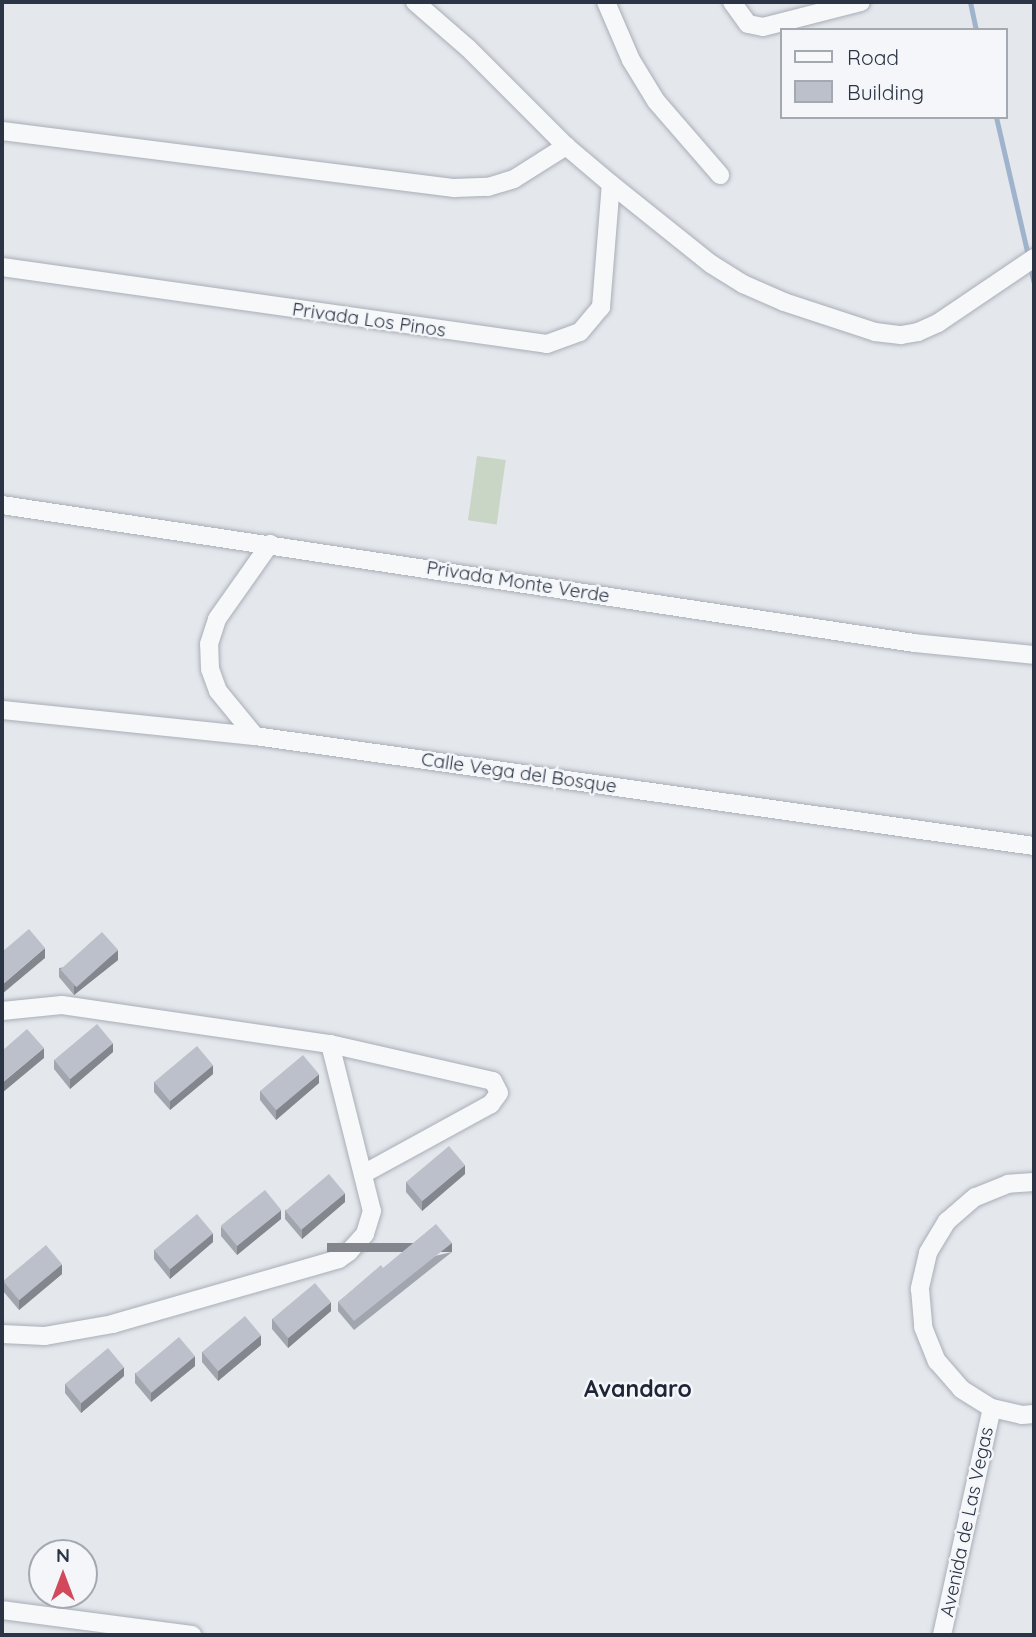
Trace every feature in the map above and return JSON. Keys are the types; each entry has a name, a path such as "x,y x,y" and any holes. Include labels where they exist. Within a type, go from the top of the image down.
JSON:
{"street":[{"path":"415,2 468,48 566,146 611,184 680,240 743,284 784,302 875,332 901,335 918,332 938,323 1034,258"},
{"path":"606,2 631,60 656,101 720,175"},
{"path":"732,2 748,24 763,27 861,2"},
{"path":"2,131 454,188 488,187 514,179 566,146"},
{"name":"Privada Los Pinos","path":"2,267 547,344 580,332 601,307 611,184"},
{"name":"Privada Monte Verde","path":"2,506 270,544 914,643 1034,655"},
{"path":"255,736 218,691 210,669 209,644 217,619 270,544"},
{"name":"Calle Vega del Bosque","path":"2,710 255,736 1034,846"},
{"path":"2,1011 62,1005 330,1044 492,1080 499,1093 491,1104 363,1174"},
{"path":"2,1334 44,1336 113,1324 339,1259 358,1244 370,1222 372,1210 330,1044"},
{"path":"1034,1182 1008,1184 975,1197 947,1221 928,1253 920,1289 923,1327 937,1361 961,1389 992,1408 1034,1414"},
{"name":"Avenida de Las Vegas","path":"942,1635 992,1408"},
{"path":"2,1610 192,1635"}],"green space":[{"path":"477,456 506,460 497,524 468,520"}],"building":[{"path":"29,929 45,948 2,985 2,952"},
{"path":"102,932 118,950 76,987 60,969"},
{"path":"97,1024 113,1043 70,1079 54,1060"},
{"path":"27,1029 44,1048 2,1083 2,1051"},
{"path":"197,1046 213,1065 170,1101 154,1082"},
{"path":"303,1055 319,1074 276,1110 260,1091"},
{"path":"449,1146 465,1165 422,1201 406,1182"},
{"path":"329,1174 345,1193 301,1230 285,1211"},
{"path":"265,1190 281,1210 237,1246 221,1226"},
{"path":"197,1214 213,1233 170,1269 154,1250"},
{"path":"436,1224 452,1243 354,1321 338,1302 381,1265 383,1268"},
{"path":"46,1245 62,1264 19,1300 3,1281"},
{"path":"315,1283 331,1302 288,1338 272,1319"},
{"path":"245,1316 261,1335 218,1371 202,1352"},
{"path":"179,1337 195,1356 151,1393 135,1374"},
{"path":"108,1348 124,1367 81,1403 65,1384"}],"waterway":[{"path":"970,2 976,28"},
{"path":"996,119 1028,256"},
{"path":"1030,266 1034,283"}],"district":[{"name":"Avandaro","path":"638,1389"}]}
